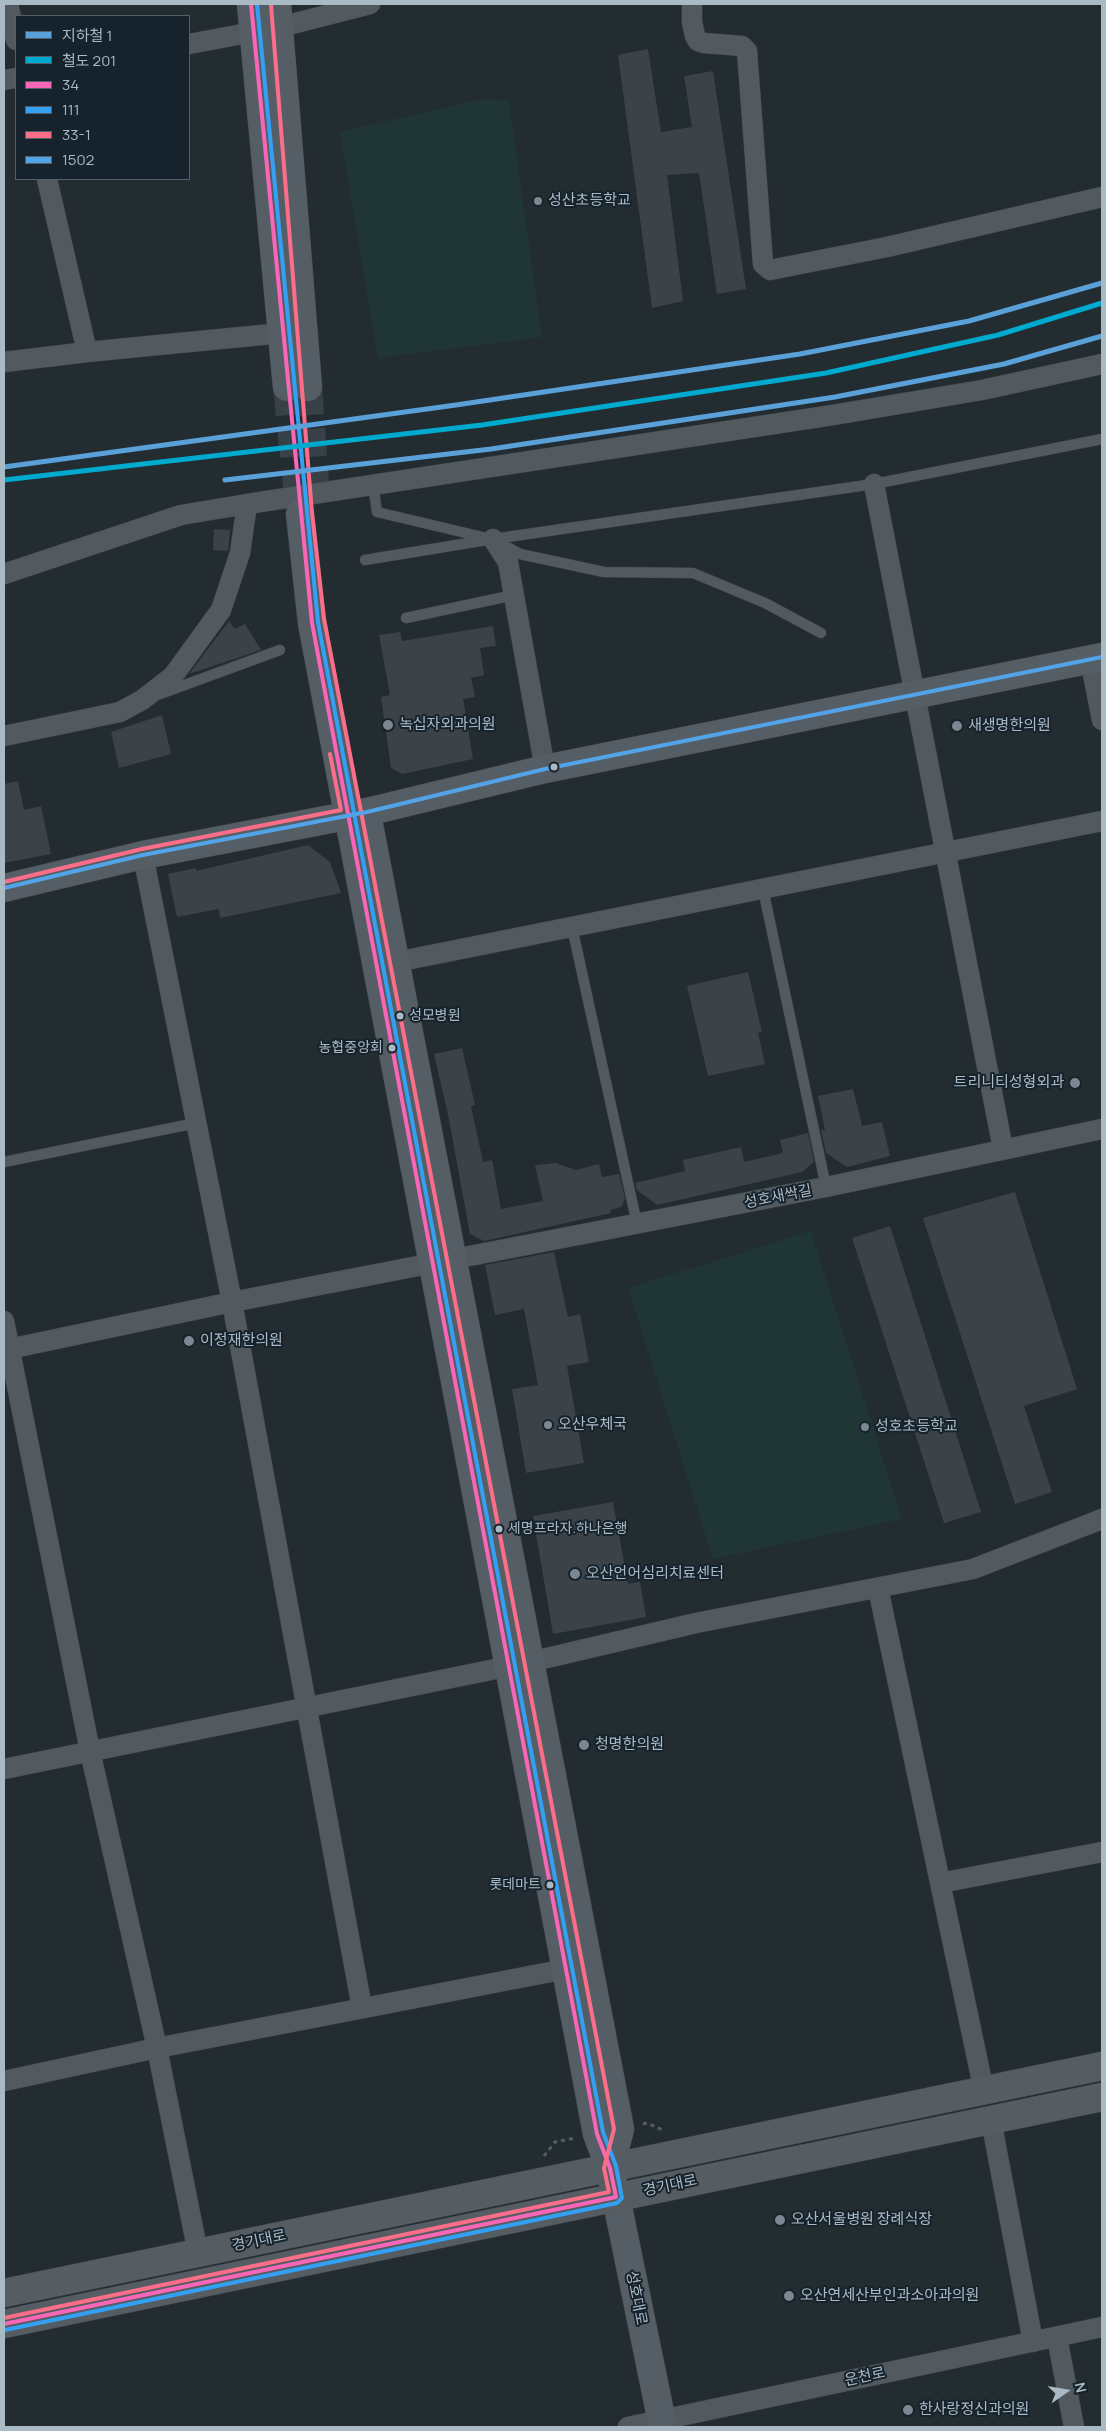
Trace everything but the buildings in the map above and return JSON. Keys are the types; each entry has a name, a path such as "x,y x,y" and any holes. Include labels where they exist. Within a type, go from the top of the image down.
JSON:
{"main road":[{"path":"251,4 270,21 298,387 282,333 270,21"},
{"name":"성호대로","path":"309,513 330,618 357,813 520,1664 620,2129 610,2168"},
{"path":"4,888 143,855 357,813 545,769 1096,658"},
{"name":"성호대로","path":"357,813 396,962 443,1262"},
{"name":"성호대로","path":"520,1664 566,1969 597,2134 610,2168 662,2424"},
{"name":"경기대로","path":"4,2293 1102,2066"},
{"name":"경기대로","path":"4,2324 1102,2097"}],"street":[{"path":"8,4 15,36"},
{"path":"190,44 270,21 370,4"},
{"path":"692,4 692,22 698,41 704,44 742,46 747,51 762,264 770,270 888,247 1102,197"},
{"path":"47,180 87,352"},
{"path":"4,362 282,333"},
{"path":"4,574 181,515 861,410 982,390 1102,364"},
{"path":"874,484 1002,1149"},
{"path":"4,736 120,712 142,700 173,676 221,610 240,553 247,504"},
{"path":"493,539 508,562 545,769"},
{"path":"1096,658 1102,720"},
{"path":"396,962 1102,820"},
{"path":"143,855 232,1302 305,1709 362,2008"},
{"name":"성호새싹길","path":"7,1350 232,1302 826,1187 1102,1129"},
{"path":"4,1321 7,1350 90,1751 157,2048 198,2253"},
{"path":"4,1769 520,1664 696,1623 973,1569 1102,1519"},
{"path":"878,1588 984,2091"},
{"path":"940,1883 1102,1852"},
{"path":"4,2081 157,2048 566,1969"},
{"path":"990,2120 1033,2342"},
{"name":"운천로","path":"628,2427 662,2424 1102,2327"},
{"path":"1057,2337 1074,2427"}],"lane":[{"path":"365,560 493,539 874,484 1102,439"},
{"path":"373,484 377,512 493,539 520,554 604,572 693,573 765,603 821,633"},
{"path":"406,618 514,595"},
{"path":"142,700 280,650"},
{"path":"763,889 826,1187"},
{"path":"572,927 637,1224"},
{"path":"4,1162 196,1123"}],"green space":[{"path":"482,99 509,101 542,337 378,358 340,132"},
{"path":"811,1231 902,1519 713,1559 628,1288"}],"tunnel":[{"path":"287,387 300,514"},
{"path":"308,387 315,483"}],"metro line":[{"name":"1","path":"4,467 456,405 800,354 969,321 1102,283"},
{"name":"1","path":"225,480 491,449 835,397 1004,364 1102,336"}],"rail line":[{"name":"201","path":"4,480 482,425 826,373 998,335 1102,303"}],"transit line":[{"name":"34","path":"4,2324 616,2197 610,2168 597,2134 312,623 251,4"},
{"name":"111","path":"5,2330 617,2203 622,2198 616,2166 603,2132 318,622 257,4"},
{"name":"33-1","path":"4,2318 609,2192 604,2168 614,2129 324,619 312,513 271,5"},
{"name":"1502","path":"4,888 143,855 367,812 545,769 1102,657"},
{"name":"33-1","path":"4,882 142,849 341,810 330,754"}],"place":[{"name":"성산초등학교","path":"538,201"},
{"name":"녹십자외과의원","path":"388,725"},
{"name":"새생명한의원","path":"957,726"},
{"name":"성모병원","path":"400,1016"},
{"name":"농협중앙회","path":"392,1048"},
{"name":"트리니티성형외과","path":"1075,1083"},
{"name":"이정재한의원","path":"189,1341"},
{"name":"오산우체국","path":"548,1425"},
{"name":"성호초등학교","path":"865,1427"},
{"name":"세명프라자.하나은행","path":"499,1529"},
{"name":"오산언어심리치료센터","path":"575,1574"},
{"name":"청명한의원","path":"584,1745"},
{"name":"롯데마트","path":"550,1885"},
{"name":"오산서울병원 장례식장","path":"780,2220"},
{"name":"오산연세산부인과소아과의원","path":"789,2296"},
{"name":"한사랑정신과의원","path":"908,2410"}]}
